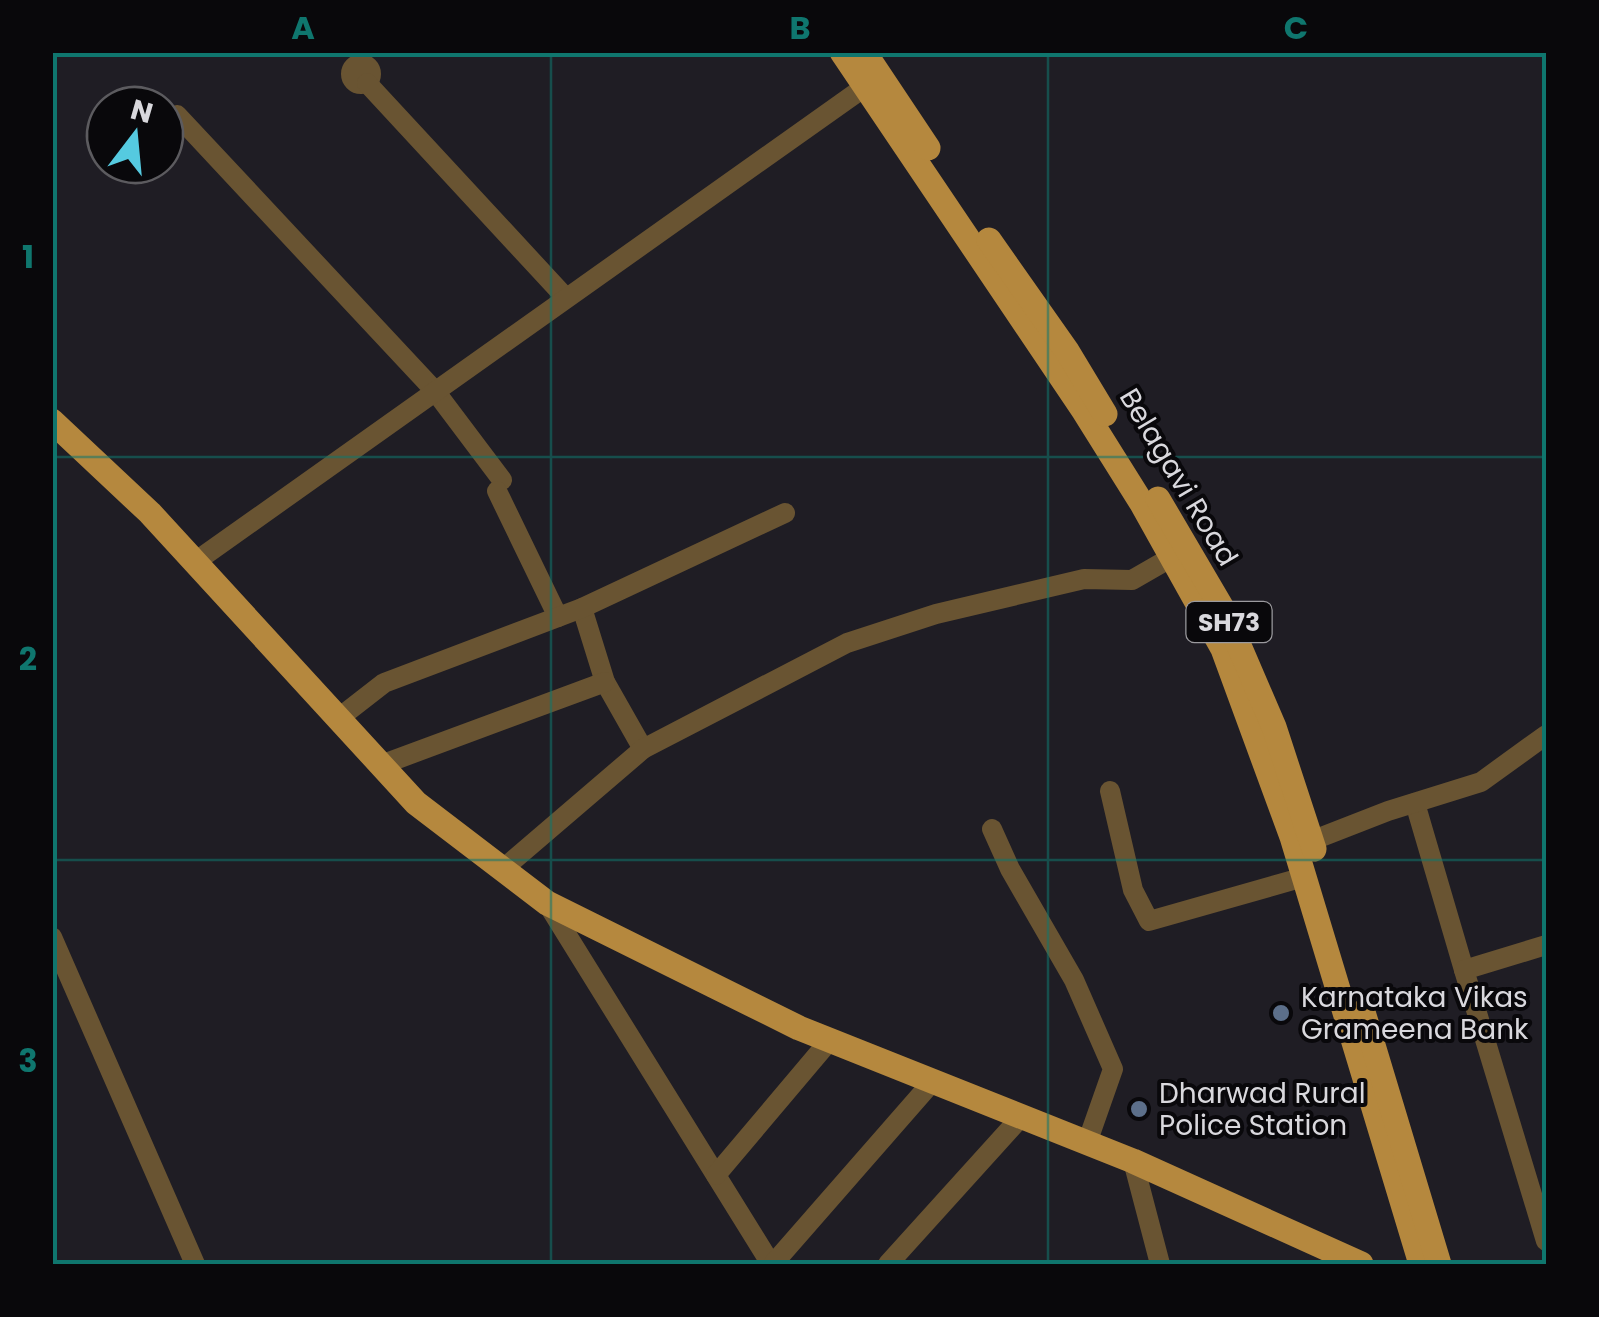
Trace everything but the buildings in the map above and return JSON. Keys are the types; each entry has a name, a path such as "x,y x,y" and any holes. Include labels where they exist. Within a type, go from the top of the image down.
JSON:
{"main road":[{"path":"842,52 1084,411 1223,649 1304,877 1422,1264"},
{"name":"Belagavi Road","path":"864,52 1066,351 1225,613 1274,727 1439,1264"},
{"path":"52,421 150,512 416,803 547,902 799,1028 1133,1161 1361,1264"}],"street":[{"path":"353,67 566,298"},
{"path":"195,562 866,86"},
{"path":"185,123 435,391 499,485 558,617"},
{"path":"338,718 384,684 582,608 785,514"},
{"path":"503,869 643,749 848,643 936,614 1084,580 1132,580 1172,556"},
{"path":"582,608 605,682 643,749"},
{"path":"381,764 605,682"},
{"path":"1311,841 1481,782 1546,735"},
{"path":"1110,791 1133,890 1148,921 1304,877"},
{"path":"1415,803 1546,1241"},
{"path":"992,830 1074,980 1113,1070 1088,1143"},
{"path":"547,902 772,1264 932,1081"},
{"path":"52,937 195,1264"},
{"path":"1464,970 1546,945"},
{"path":"716,1176 830,1040"},
{"path":"888,1264 1022,1117"},
{"path":"1133,1161 1160,1264"}],"place":[{"name":"Karnataka Vikas Grameena Bank","path":"1281,1013"},
{"name":"Dharwad Rural Police Station","path":"1139,1109"}]}
